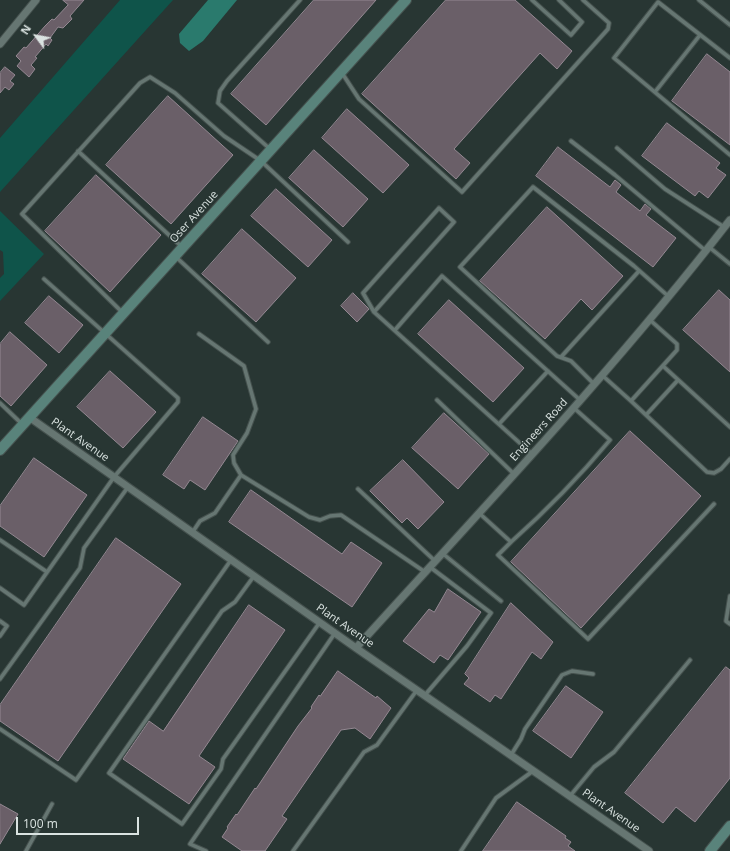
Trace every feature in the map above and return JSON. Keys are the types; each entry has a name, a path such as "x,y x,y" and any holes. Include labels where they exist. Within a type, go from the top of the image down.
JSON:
{"street":[{"path":"0,44 36,0"},
{"name":"Oser Avenue","path":"0,450 406,0"},
{"name":"Engineers Road","path":"356,648 603,376 669,297 730,220"},
{"name":"Plant Avenue","path":"26,421 114,477 356,648 649,851"},
{"path":"712,850 730,826"}],"lane":[{"path":"271,150 218,103 220,91 227,81 300,0"},
{"path":"532,0 571,35 582,22 559,0"},
{"path":"342,72 359,99 462,192 608,30 609,24 583,0"},
{"path":"699,0 730,25"},
{"path":"730,58 658,2 614,58 730,155"},
{"path":"655,92 700,35"},
{"path":"124,313 22,214 140,83 150,77 175,93 224,136 261,161 348,242"},
{"path":"571,141 707,249 730,264"},
{"path":"617,148 665,189 724,227"},
{"path":"78,152 183,248"},
{"path":"595,385 571,361 557,356 460,267 533,187 639,271 669,297"},
{"path":"374,312 454,222 439,208 363,293 374,312 532,454"},
{"path":"176,256 268,342"},
{"path":"561,357 639,271"},
{"path":"395,330 442,276 580,401"},
{"path":"0,588 24,605 114,477 176,405 178,398 44,279"},
{"path":"631,401 678,348 650,320"},
{"path":"199,334 244,366 256,409 247,433 233,455 234,463 240,475 309,517 320,520 330,516 341,515 430,567 491,613 467,646 424,695"},
{"path":"662,366 730,427"},
{"path":"499,424 548,371"},
{"path":"603,376 707,472 714,473 721,469 730,459"},
{"path":"646,415 678,380"},
{"path":"437,400 514,474"},
{"path":"0,404 26,421"},
{"path":"574,408 610,440 582,473 498,555 588,639 714,504"},
{"path":"192,532 200,521 215,513 240,475"},
{"path":"0,679 80,568 84,548 128,487"},
{"path":"358,489 430,567"},
{"path":"479,513 511,542"},
{"path":"0,540 47,572"},
{"path":"442,553 501,602"},
{"path":"0,730 76,780 231,560"},
{"path":"254,576 235,602 222,611 109,773 182,824 221,769 223,759 320,622"},
{"path":"730,596 726,621 730,624"},
{"path":"0,621 7,626 0,636"},
{"path":"206,851 190,844 335,633"},
{"path":"570,796 594,766 614,752 690,660"},
{"path":"511,755 521,739 525,729 562,675 572,671 593,674"},
{"path":"293,851 364,752 377,745 417,690"},
{"path":"461,851 496,798 533,771"},
{"path":"26,851 52,804"}],"shaded area":[{"path":"120,0 173,0 0,192 0,138"},
{"path":"208,0 237,0 203,41 189,51 180,43 179,34"},
{"path":"0,211 44,254 0,301 0,278 4,274 3,252 0,250"}],"building":[{"path":"63,0 84,0 70,16 72,19 63,28 58,27 50,38 52,40 48,46 46,44 35,57 37,58 31,65 35,69 29,77 17,66 21,61 16,56 24,47 26,48 45,26 52,19 54,20 68,5"},
{"path":"314,0 376,0 266,125 231,94"},
{"path":"446,0 515,0 572,51 557,69 540,53 454,149 470,163 456,179 362,94"},
{"path":"707,54 730,72 730,145 672,101"},
{"path":"5,67 15,75 10,81 14,84 9,90 5,87 0,93 0,73"},
{"path":"168,96 233,155 171,224 106,165"},
{"path":"347,109 409,165 383,193 322,138"},
{"path":"667,123 720,163 716,168 726,175 708,198 699,191 695,196 642,156"},
{"path":"558,147 610,187 615,180 621,185 616,192 640,211 645,204 651,209 646,215 676,238 653,267 536,176"},
{"path":"314,150 368,199 343,227 289,178"},
{"path":"96,175 161,235 110,292 45,231"},
{"path":"276,189 332,240 308,267 251,216"},
{"path":"547,207 623,276 592,310 581,299 545,339 480,281"},
{"path":"242,229 296,278 256,322 202,274"},
{"path":"719,290 730,300 730,372 683,330"},
{"path":"353,293 369,309 357,322 341,306"},
{"path":"49,296 83,325 59,353 25,323"},
{"path":"449,300 524,368 493,402 418,334"},
{"path":"10,332 47,365 11,406 0,396 0,344"},
{"path":"110,371 156,412 123,448 77,407"},
{"path":"444,413 489,454 458,489 412,448"},
{"path":"203,417 238,441 205,490 190,480 184,489 163,475"},
{"path":"630,431 701,496 581,628 511,562"},
{"path":"34,458 87,495 44,557 0,526 0,506"},
{"path":"403,460 444,502 418,529 407,518 402,523 370,491"},
{"path":"251,490 342,554 351,542 382,563 352,607 229,522"},
{"path":"116,538 181,584 58,761 0,721 0,705"},
{"path":"448,589 481,612 448,660 440,655 434,663 403,641 429,609 434,612"},
{"path":"511,603 553,642 541,659 532,652 501,699 495,695 490,702 464,684 469,678 465,674"},
{"path":"249,605 285,630 199,756 215,767 189,804 123,759 149,721 163,731"},
{"path":"726,667 730,670 730,778 695,822 676,807 663,823 625,793"},
{"path":"338,671 376,698 377,696 391,708 370,739 355,728 341,730 282,816 287,819 265,851 242,851 222,837 228,828 227,827 255,788 256,789 298,726 312,708 311,707 319,695 320,696"},
{"path":"566,686 603,712 571,758 533,731"},
{"path":"517,802 566,836 565,838 571,842 568,846 575,851 483,851"},
{"path":"0,804 18,814 0,844"}]}
